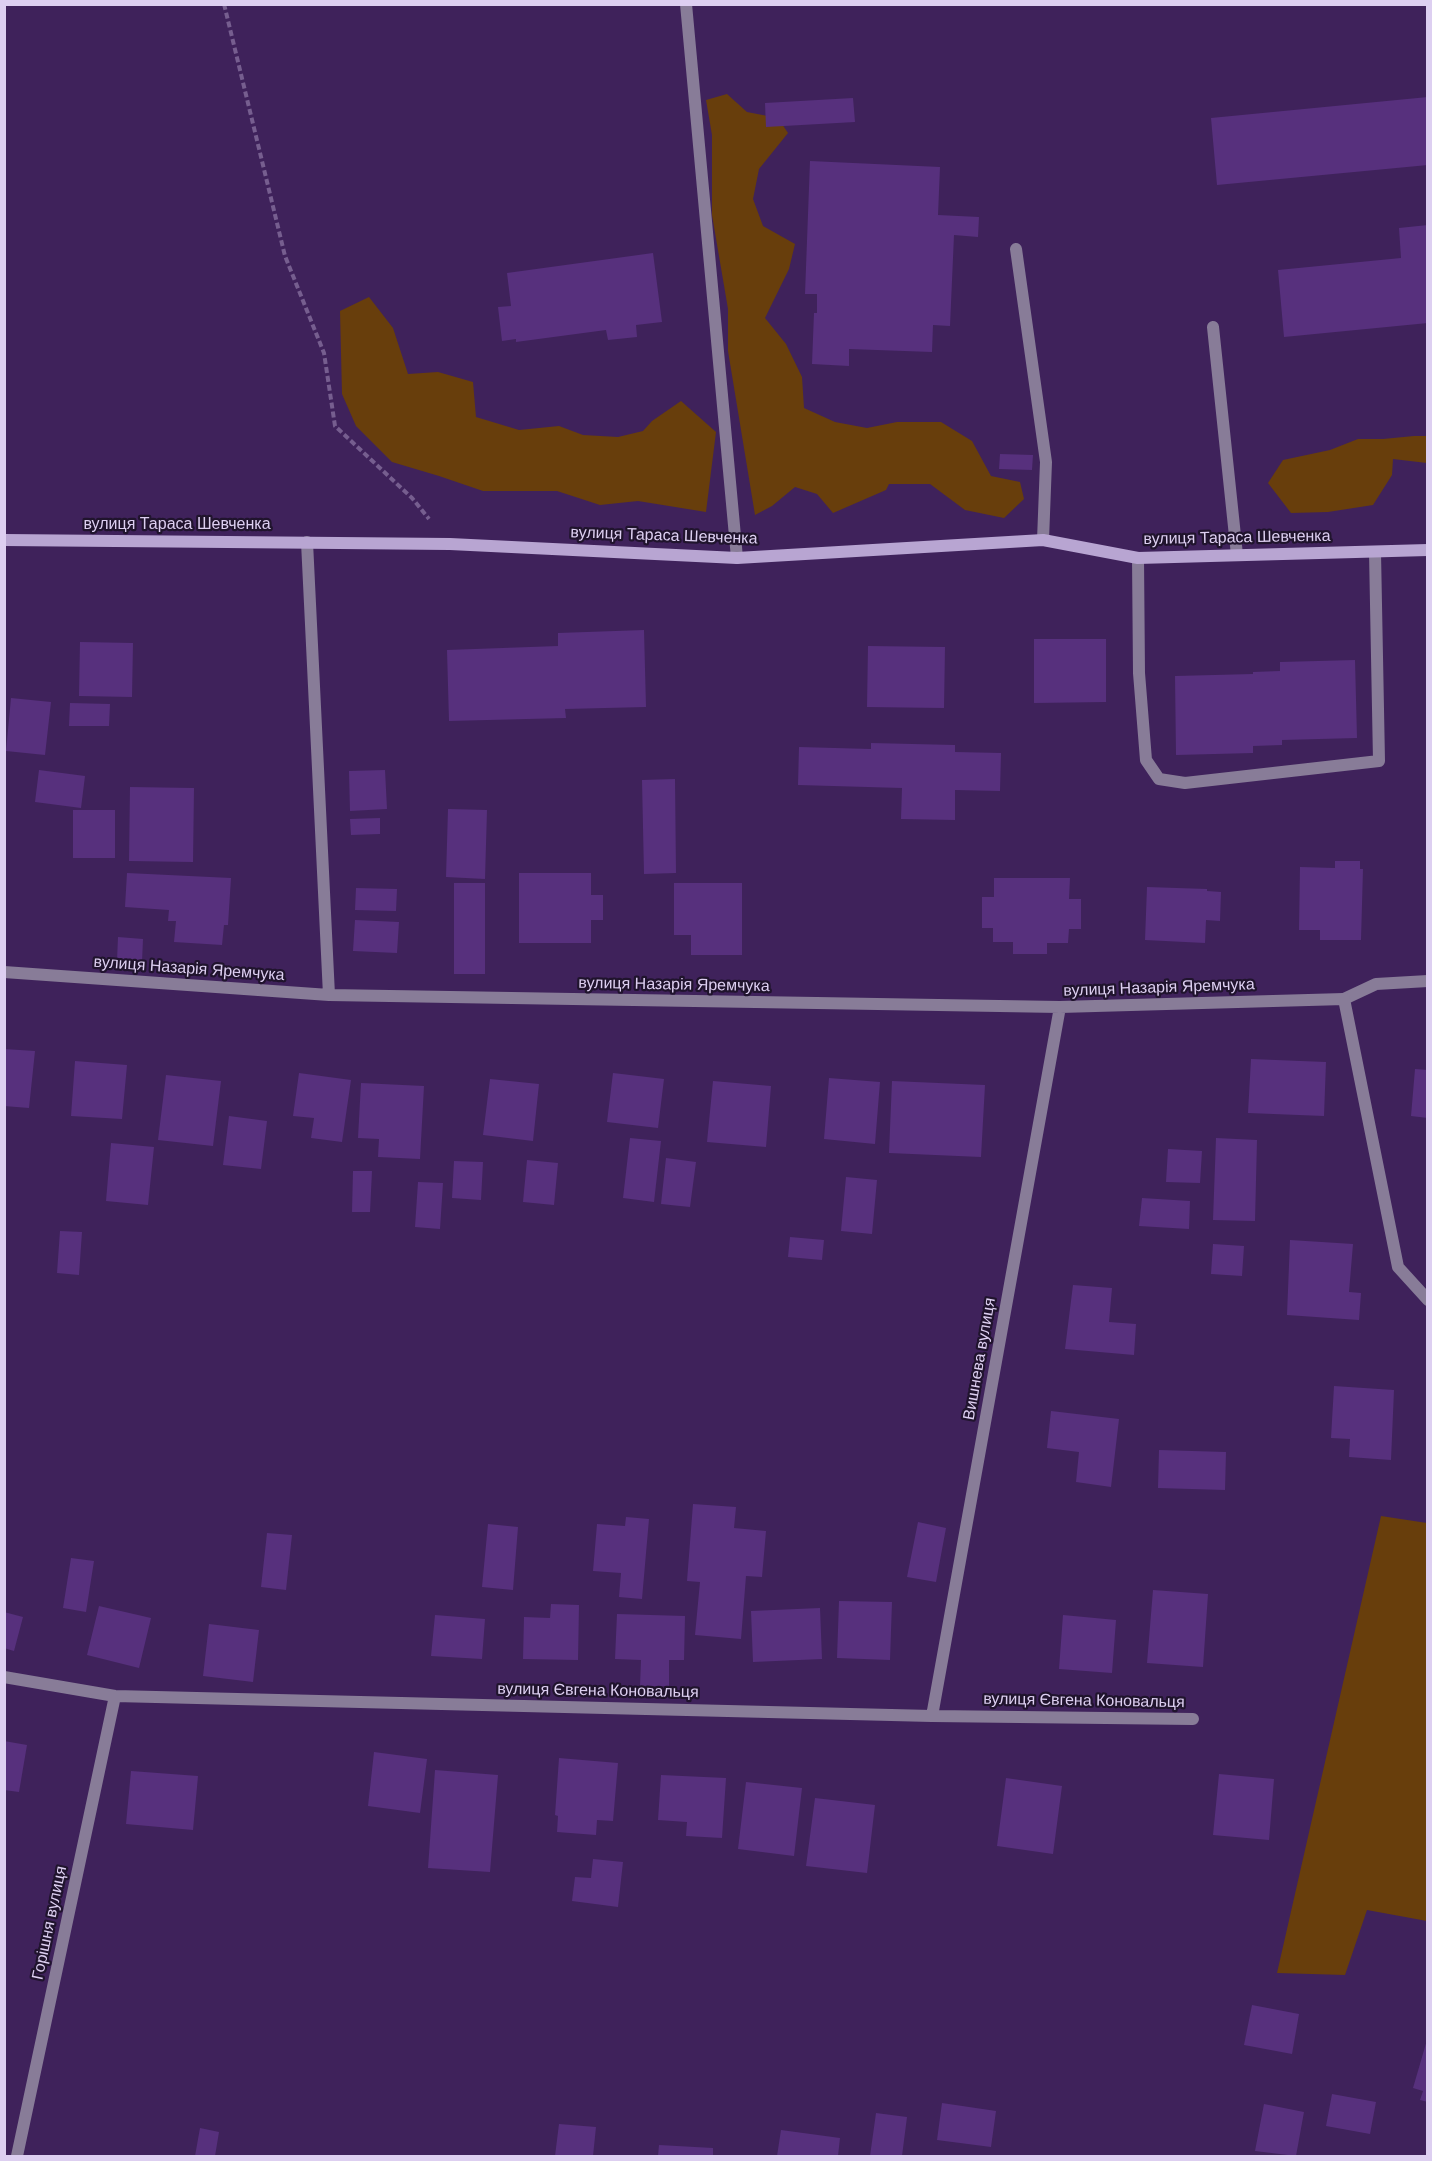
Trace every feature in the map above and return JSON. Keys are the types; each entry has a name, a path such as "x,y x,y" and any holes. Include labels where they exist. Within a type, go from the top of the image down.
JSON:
{"street":[{"path":"686,4 737,558"},
{"path":"1016,249 1046,462 1043,540"},
{"path":"1213,327 1238,555"},
{"name":"вулиця Тараса Шевченка","path":"4,540 450,544 737,558 1043,540 1138,558 1428,550"},
{"path":"307,542 329,995"},
{"path":"1138,558 1138,673 1146,760 1159,779 1185,783 1378,761 1375,552"},
{"name":"вулиця Назарія Яремчука","path":"4,972 329,995 1060,1007 1344,999 1376,984 1428,981"},
{"path":"1344,999 1398,1267 1428,1300"},
{"name":"Вишнева вулиця","path":"932,1716 1060,1007"},
{"name":"вулиця Євгена Коновальця","path":"4,1677 115,1696 932,1716 1193,1719"},
{"name":"Горішня вулиця","path":"17,2157 115,1696"}],"path":[{"path":"224,4 285,256 324,353 335,426 412,498 450,544"}],"shaded area":[{"path":"727,94 747,112 778,118 788,133 759,169 753,199 763,226 795,244 789,269 765,318 786,344 802,377 804,408 835,422 867,428 897,422 941,422 972,441 991,476 1020,482 1024,499 1004,518 965,510 930,484 889,484 886,490 833,513 817,494 795,487 772,506 755,515 728,351 728,309 712,215 712,135 706,100"},
{"path":"369,297 393,328 408,374 438,372 473,382 476,417 519,430 559,426 583,435 618,437 643,431 652,421 681,401 716,432 706,512 638,501 600,505 557,491 483,491 392,462 356,426 342,394 340,311"},
{"path":"1427,436 1427,463 1393,459 1392,475 1373,505 1328,512 1291,513 1268,483 1283,460 1330,450 1358,439"},
{"path":"1381,1516 1427,1523 1427,1921 1367,1910 1345,1975 1277,1973"}],"building":[{"path":"1428,97 1428,165 1217,185 1211,118"},
{"path":"853,98 855,122 766,127 765,103"},
{"path":"810,161 940,167 938,215 979,217 978,237 954,235 950,326 933,325 932,352 849,349 849,366 812,364 817,294 805,294"},
{"path":"1428,225 1428,323 1284,337 1278,270 1401,258 1399,228"},
{"path":"653,253 662,322 636,325 637,337 608,340 606,330 516,342 516,339 502,341 498,307 511,306 507,273"},
{"path":"1000,454 1033,455 1032,470 999,469"},
{"path":"644,630 646,707 565,709 566,718 449,721 447,650 558,646 558,633"},
{"path":"1034,639 1106,639 1106,702 1034,703"},
{"path":"80,642 133,643 132,697 79,696"},
{"path":"868,646 945,647 944,708 867,707"},
{"path":"1355,660 1357,738 1282,740 1282,745 1253,746 1253,753 1176,755 1175,676 1253,674 1253,672 1280,671 1280,662"},
{"path":"11,698 51,702 45,755 6,751"},
{"path":"70,703 110,704 109,726 69,726"},
{"path":"871,743 955,745 955,752 1001,753 1000,791 955,790 955,820 901,819 902,788 798,785 799,747 871,749"},
{"path":"39,770 85,776 81,808 35,802"},
{"path":"385,770 387,809 350,811 349,771"},
{"path":"675,779 676,873 644,874 642,780"},
{"path":"130,787 194,788 193,862 129,861"},
{"path":"448,809 487,810 485,879 446,877"},
{"path":"73,810 115,810 115,858 73,858"},
{"path":"380,818 380,834 351,835 350,819"},
{"path":"1335,861 1360,861 1360,869 1363,869 1361,940 1320,940 1320,930 1299,930 1300,867 1335,868"},
{"path":"127,873 231,878 228,925 224,925 222,945 174,942 176,921 168,921 169,910 125,907"},
{"path":"519,873 591,873 591,895 603,895 603,920 591,920 591,943 519,943"},
{"path":"994,878 1070,878 1069,899 1081,899 1081,929 1069,929 1068,943 1047,943 1047,954 1013,954 1013,942 993,942 993,928 982,928 982,897 994,897"},
{"path":"454,883 485,883 485,974 454,974"},
{"path":"674,883 742,883 742,955 691,955 691,935 674,935"},
{"path":"1147,887 1207,889 1207,891 1221,892 1220,921 1206,920 1205,943 1145,940"},
{"path":"356,888 397,889 396,911 355,910"},
{"path":"355,920 399,922 397,953 353,951"},
{"path":"118,937 143,939 142,962 117,961"},
{"path":"4,1049 35,1051 29,1108 4,1106"},
{"path":"1251,1059 1326,1062 1324,1116 1248,1113"},
{"path":"75,1061 127,1065 122,1119 71,1116"},
{"path":"1415,1069 1428,1070 1428,1118 1411,1116"},
{"path":"299,1073 351,1080 342,1142 311,1138 314,1118 293,1116"},
{"path":"613,1073 664,1079 658,1128 607,1122"},
{"path":"166,1075 221,1081 213,1146 158,1140"},
{"path":"829,1078 880,1082 875,1144 824,1139"},
{"path":"490,1079 539,1084 533,1141 483,1135"},
{"path":"713,1081 771,1086 766,1147 707,1142"},
{"path":"892,1081 985,1085 981,1157 889,1153"},
{"path":"361,1083 424,1086 420,1159 378,1157 379,1139 358,1138"},
{"path":"229,1116 267,1121 261,1169 223,1165"},
{"path":"630,1138 661,1141 654,1202 623,1198"},
{"path":"1216,1138 1257,1140 1255,1221 1213,1220"},
{"path":"111,1143 154,1147 148,1205 106,1201"},
{"path":"1168,1149 1202,1151 1200,1183 1166,1182"},
{"path":"666,1158 696,1162 690,1207 661,1204"},
{"path":"527,1160 558,1163 554,1205 523,1202"},
{"path":"454,1161 483,1162 481,1200 452,1198"},
{"path":"353,1171 372,1171 370,1212 352,1212"},
{"path":"846,1177 877,1180 872,1234 841,1231"},
{"path":"418,1182 443,1183 440,1229 415,1227"},
{"path":"1142,1198 1190,1201 1189,1229 1139,1226"},
{"path":"60,1231 82,1232 79,1275 57,1273"},
{"path":"790,1237 824,1240 822,1260 788,1257"},
{"path":"1290,1240 1353,1244 1349,1292 1361,1293 1359,1320 1287,1315"},
{"path":"1213,1244 1244,1246 1242,1276 1211,1274"},
{"path":"1073,1285 1112,1288 1109,1322 1136,1324 1134,1355 1065,1349"},
{"path":"1334,1386 1394,1390 1391,1460 1349,1457 1350,1439 1331,1438"},
{"path":"1051,1411 1119,1419 1111,1487 1076,1482 1079,1452 1047,1448"},
{"path":"1159,1450 1226,1452 1225,1490 1158,1488"},
{"path":"693,1504 736,1507 734,1528 766,1531 762,1577 746,1576 741,1639 695,1635 700,1582 687,1581"},
{"path":"626,1517 649,1519 642,1599 619,1597 621,1573 593,1571 597,1524 625,1526"},
{"path":"918,1522 946,1528 936,1582 907,1577"},
{"path":"488,1524 518,1527 513,1590 482,1587"},
{"path":"267,1533 292,1535 286,1590 261,1587"},
{"path":"71,1558 94,1561 86,1612 63,1608"},
{"path":"1153,1590 1208,1594 1203,1667 1147,1663"},
{"path":"839,1601 892,1602 890,1660 837,1658"},
{"path":"551,1604 579,1605 578,1660 523,1659 524,1617 550,1618"},
{"path":"99,1606 151,1618 139,1668 87,1655"},
{"path":"820,1608 822,1659 753,1662 751,1611"},
{"path":"4,1612 23,1617 14,1651 4,1648"},
{"path":"617,1614 685,1616 684,1660 669,1660 669,1686 640,1686 641,1660 615,1659"},
{"path":"435,1615 485,1619 482,1659 431,1656"},
{"path":"1063,1615 1116,1620 1112,1673 1059,1669"},
{"path":"209,1624 259,1630 253,1682 203,1676"},
{"path":"4,1741 27,1745 19,1792 4,1790"},
{"path":"374,1752 427,1759 420,1813 368,1806"},
{"path":"559,1758 618,1763 613,1821 597,1820 596,1835 557,1832 558,1816 555,1815"},
{"path":"435,1770 498,1775 490,1872 428,1868"},
{"path":"131,1771 198,1776 193,1830 126,1824"},
{"path":"1219,1774 1274,1779 1269,1840 1213,1835"},
{"path":"661,1775 726,1778 722,1838 686,1836 687,1822 658,1820"},
{"path":"1006,1778 1062,1786 1053,1854 997,1846"},
{"path":"746,1782 802,1788 794,1856 738,1849"},
{"path":"815,1798 875,1805 867,1873 806,1866"},
{"path":"593,1859 623,1862 618,1907 572,1901 575,1877 591,1878"},
{"path":"1252,2005 1299,2014 1292,2054 1244,2045"},
{"path":"1427,2040 1428,2102 1420,2100 1423,2091 1413,2088"},
{"path":"1332,2094 1376,2102 1370,2134 1326,2126"},
{"path":"942,2103 996,2111 991,2147 937,2140"},
{"path":"1264,2104 1304,2112 1296,2156 1255,2151"},
{"path":"876,2113 907,2117 902,2156 870,2156"},
{"path":"559,2124 596,2127 593,2156 555,2156"},
{"path":"200,2128 219,2132 215,2156 195,2156"},
{"path":"781,2130 840,2138 838,2156 777,2156"},
{"path":"659,2145 713,2148 713,2156 658,2156"}]}
